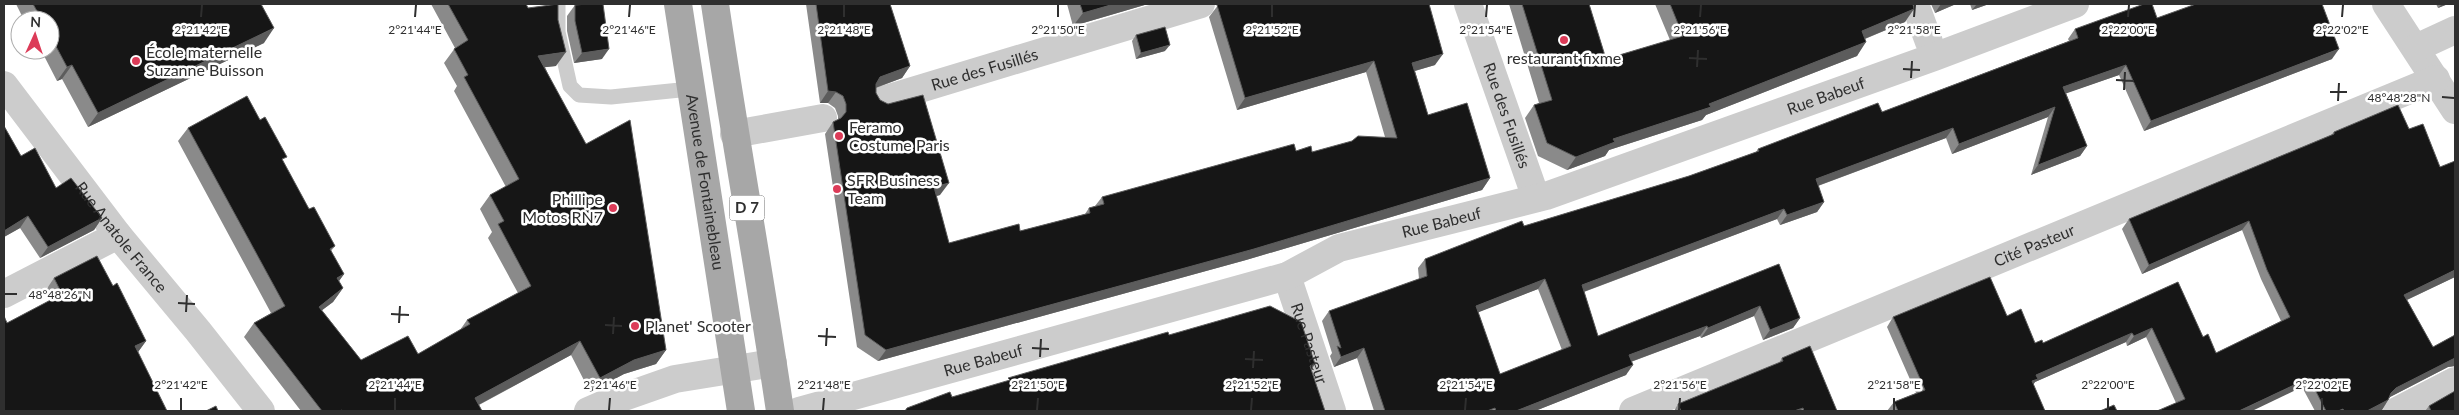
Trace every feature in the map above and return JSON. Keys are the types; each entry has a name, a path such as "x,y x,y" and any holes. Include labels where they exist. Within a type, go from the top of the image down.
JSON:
{"main road":[{"name":"Avenue de Fontainebleau","path":"678,4 734,365"},
{"name":"D 7","path":"715,4 734,134 780,411"},
{"name":"D 7","path":"734,365 741,411"}],"street":[{"name":"Rue des Fusillés","path":"883,100 1201,4"},
{"name":"Rue des Fusillés","path":"1468,4 1536,198"},
{"path":"1915,4 1929,42"},
{"name":"Rue Babeuf","path":"799,411 1287,276 1339,248 1546,196 1934,57 2075,4"},
{"path":"2386,4 2455,110"},
{"path":"2416,48 2455,30"},
{"name":"Cité Pasteur","path":"1633,411 2436,79"},
{"name":"Rue Anatole France","path":"4,85 118,235 198,331 261,411"},
{"path":"734,134 823,118"},
{"path":"4,294 118,235"},
{"name":"Rue Pasteur","path":"1287,276 1332,411"},
{"path":"588,411 675,379 734,365 773,363"},
{"path":"2397,411 2455,381"}],"lane":[{"path":"558,4 558,32 570,86 579,95 612,97 690,89"}],"building":[{"name":"École maternelle Suzanne Buisson","path":"33,4 261,4 274,28 98,113 72,65 67,67 60,54 60,10 36,10"},
{"path":"448,4 526,4 528,8 558,4 558,20 566,52 538,56 586,144 630,120 666,350 634,360 600,378 580,341 475,398 482,411 322,411 254,323 285,306 188,128 247,96 260,120 265,117 287,157 282,159 309,209 314,207 335,246 330,249 344,274 337,278 343,288 319,307 361,360 408,336 418,354 470,324 467,320 531,286 498,224 504,221 490,195 519,179 464,77 468,75 454,49 468,40"},
{"path":"603,4 609,49 582,53 575,21 575,5"},
{"path":"816,4 890,4 910,66 880,77 876,84 876,93 880,100 888,104 923,95 949,183 934,187 949,243 1019,224 1020,231 1090,213 1089,208 1104,204 1102,197 1294,144 1296,151 1311,146 1312,152 1352,141 1358,136 1397,138 1374,61 1245,98 1217,5 1219,4 1429,4 1443,54 1412,63 1428,115 1467,103 1490,178 1254,249 886,350 865,335 833,122 841,118 846,112 846,104 843,96 836,92 828,91"},
{"path":"1080,4 1114,4 1083,13"},
{"path":"1522,4 1589,4 1606,59 1683,36 1670,4 1913,4 1914,9 1862,31 1866,42 1709,104 1711,107 1613,139 1615,142 1576,157 1547,143 1534,105 1552,100"},
{"path":"2144,4 2152,4 2157,18 2196,4 2322,4 2339,49 2151,121 2126,65 2063,87 2087,146 2038,165 2055,107 1959,144 1953,128 1816,179 1824,202 1787,215 1784,209 1582,285 1598,336 1779,264 1800,318 1770,330 1760,306 1708,328 1707,326 1629,355 1633,365 1516,411 1496,411 1495,408 1487,411 1385,411 1364,348 1341,357 1337,346 1341,348 1329,311 1427,276 1425,259 1522,221 1524,226 1689,176 1759,151 1758,149 1878,103 1882,112 2078,38 2075,29","holes":["1545,279 1571,346 1500,374 1476,306"]},
{"path":"1165,27 1170,45 1141,53 1136,35"},
{"path":"2398,105 2409,129 2423,124 2440,167 2455,161 2455,270 2404,295 2433,347 2455,335 2455,358 2396,388 2388,400 2367,411 2344,411 2343,409 2326,411 2309,378 2239,411 2157,411 2185,399 2152,328 2134,336 2132,333 2036,375 2038,379 2032,381 2045,411 1898,411 1894,402 1925,390 1893,317 1990,277 2007,316 2021,309 2035,343 2042,340 2043,343 2178,282 2203,337 2208,334 2216,353 2290,317 2267,270 2249,221 2149,265 2129,219 2334,134 2334,132"},
{"path":"4,126 21,156 35,148 56,188 71,178 102,218 48,247 28,216 4,231"},
{"path":"97,256 113,286 117,283 146,341 135,346 167,411 4,411 4,316 7,323 62,294 54,278"},
{"path":"1270,306 1301,322 1315,364 1310,366 1325,411 905,411 907,408 950,392 952,397 1010,380 1008,378 1168,332 1169,335"},
{"path":"1810,346 1837,411 1804,411 1803,408 1794,411 1681,411 1678,404 1783,361 1782,358"},
{"path":"2455,391 2455,411 2431,411 2429,406"},
{"path":"2114,405 2117,411 2100,411"},
{"path":"216,406 218,411 206,411"}],"place":[{"name":"restaurant fixme","path":"1564,40"},
{"name":"École maternelle Suzanne Buisson","path":"136,61"},
{"name":"Feramo Costume Paris","path":"839,136"},
{"name":"SFR Business Team","path":"837,189"},
{"name":"Phillipe Motos RN7","path":"613,208"},
{"name":"Planet' Scooter","path":"635,326"}]}
